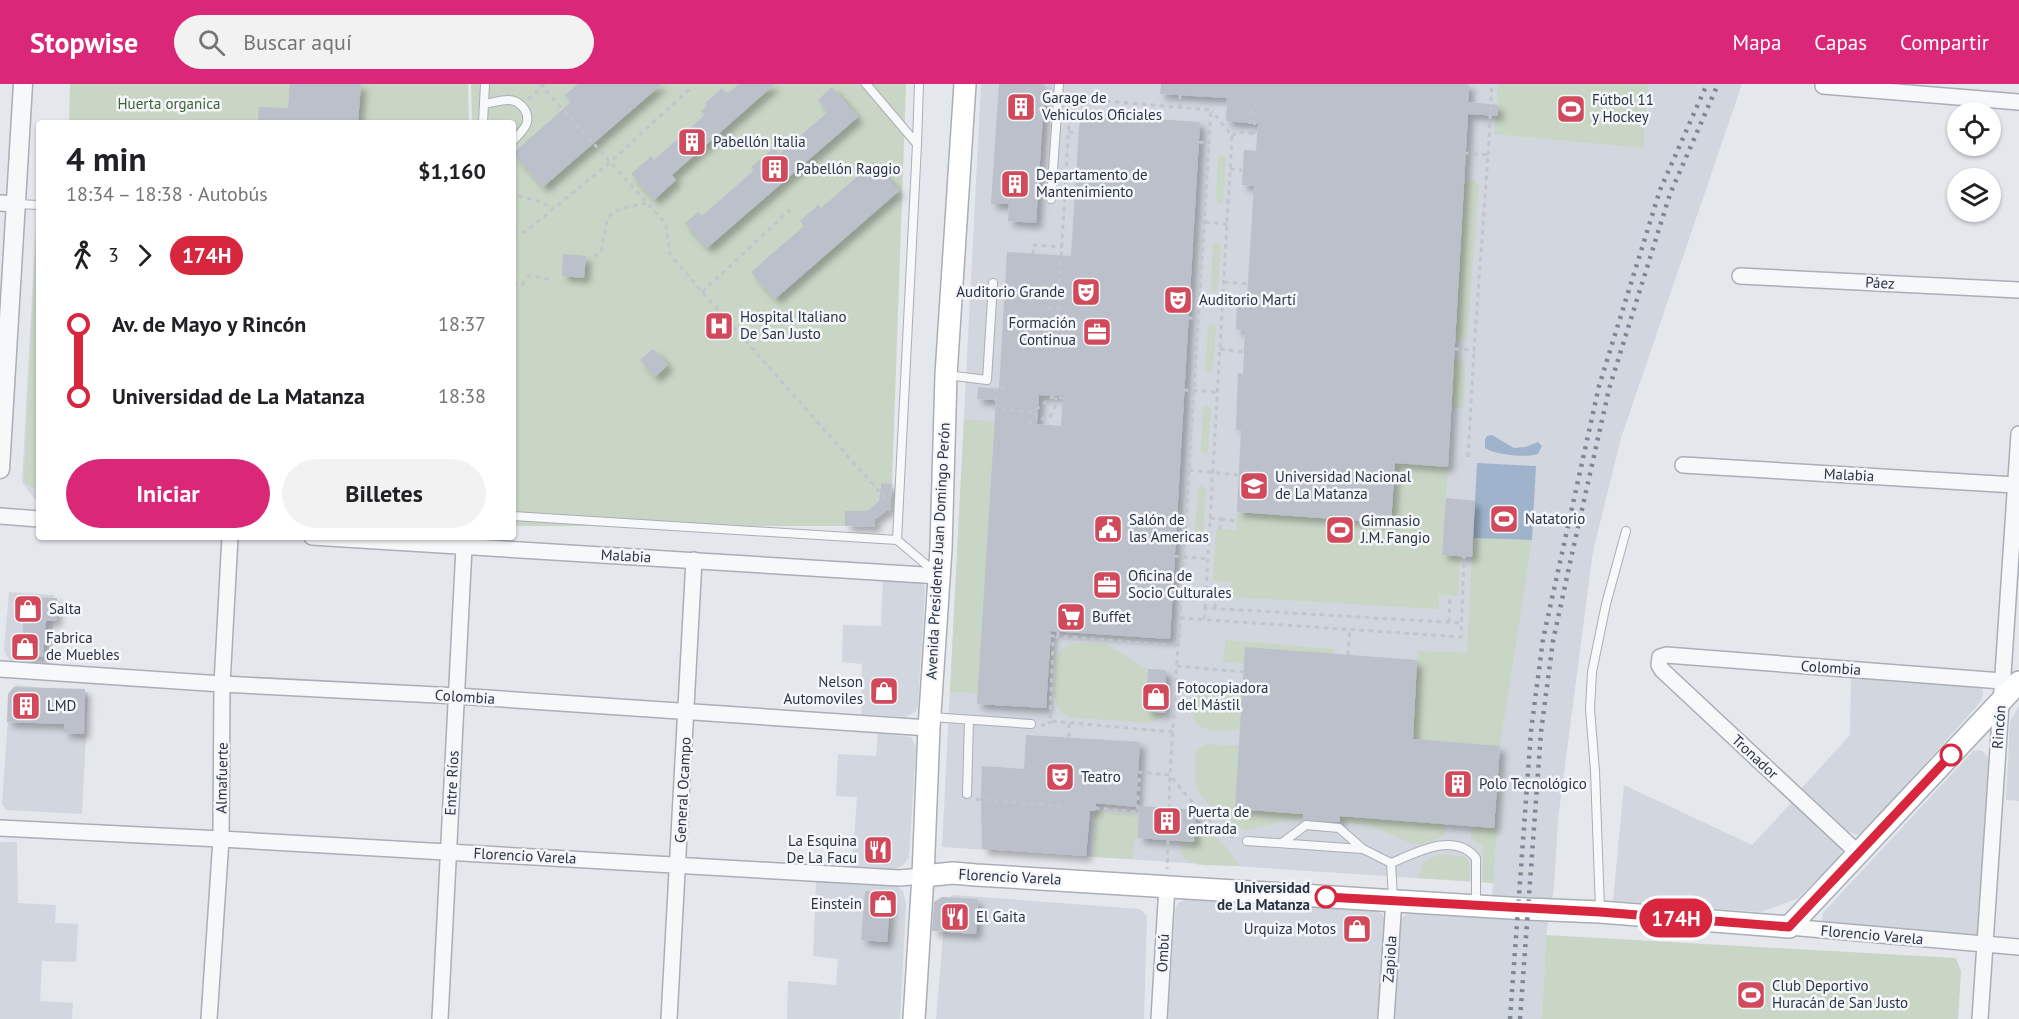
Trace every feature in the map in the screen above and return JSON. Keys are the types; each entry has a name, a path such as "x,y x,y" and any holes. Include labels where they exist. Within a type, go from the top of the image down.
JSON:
{"main road":[{"name":"Avenida Presidente Juan Domingo Perón","path":"914,1019 929,723 940,576 946,375 965,84"},
{"path":"1789,927 2007,688"},
{"name":"Florencio Varela","path":"923,876 953,873 1600,912 1789,927"}],"street":[{"path":"0,469 8,203 23,84"},
{"path":"1822,86 2019,102"},
{"name":"Páez","path":"1740,276 2019,290"},
{"name":"Rincón","path":"1980,1019 1983,945 2007,688 2019,434"},
{"name":"Malabia","path":"1683,465 2015,485"},
{"path":"0,516 36,519"},
{"name":"Almafuerte","path":"209,1019 221,839 222,684 230,540"},
{"name":"Malabia","path":"358,540 940,576"},
{"name":"Entre Ríos","path":"440,1019 464,547"},
{"name":"General Ocampo","path":"669,1019 694,560"},
{"name":"Colombia","path":"1660,657 1666,655 2007,688"},
{"name":"Tronador","path":"1660,657 1659,665 1662,670 1858,854"},
{"name":"Colombia","path":"0,669 687,712 929,723"},
{"name":"Florencio Varela","path":"0,828 899,878 923,876"},
{"name":"Ombú","path":"1160,1019 1167,886"},
{"name":"Zapiola","path":"1386,1019 1394,899"},
{"name":"Florencio Varela","path":"1789,927 2019,947"}],"lane":[{"path":"483,120 485,84"},
{"path":"866,84 917,144"},
{"path":"897,540 919,84"},
{"path":"1052,199 1059,84"},
{"path":"484,104 510,100 521,105 527,116 527,124 516,137"},
{"path":"8,203 36,205"},
{"path":"946,375 987,380 993,283"},
{"path":"516,516 897,540 940,576"},
{"path":"1600,912 1595,771 1590,709 1592,672 1606,604 1626,531"},
{"path":"929,723 969,720 1031,724"},
{"path":"967,794 969,720"},
{"path":"1282,843 1306,825 1339,828 1363,849 1391,863"},
{"path":"1247,841 1363,849"},
{"path":"1391,863 1435,846 1463,847 1476,858 1476,906"},
{"path":"1391,863 1394,899"}],"path":[{"path":"1468,457 1492,84"},
{"path":"521,105 542,85 609,163 666,224 670,254 899,513"},
{"path":"516,232 525,232 609,163 691,88"},
{"path":"1071,91 1070,98 1211,110 1232,136 1204,620"},
{"path":"1180,95 1180,108"},
{"path":"1254,134 1256,100"},
{"path":"1251,108 1254,134"},
{"path":"1167,886 1170,775 1211,110"},
{"path":"1056,346 1069,120"},
{"path":"1069,132 1079,133"},
{"path":"1232,136 1237,132 1254,134"},
{"path":"1198,141 1209,143"},
{"path":"1466,153 1488,155"},
{"path":"1230,169 1242,170"},
{"path":"518,196 536,200 553,208"},
{"path":"594,256 601,253 607,220 614,212 646,203"},
{"path":"702,292 790,210"},
{"path":"1204,222 1227,224"},
{"path":"1033,254 1034,245 1062,247"},
{"path":"516,284 522,285 529,276 549,279"},
{"path":"1224,282 1248,284"},
{"path":"1199,304 1222,306"},
{"path":"1048,308 1068,309"},
{"path":"1188,318 1198,318"},
{"path":"1220,349 1244,352"},
{"path":"1455,349 1474,350"},
{"path":"1005,388 996,388 995,409 1032,412 1039,418 1045,418 1052,416 1056,408 1056,398"},
{"path":"1184,390 1217,392"},
{"path":"1030,424 1032,412 1052,397 1063,398"},
{"path":"1189,470 1238,476"},
{"path":"1177,518 1186,519"},
{"path":"1210,518 1236,521"},
{"path":"1220,529 1221,519"},
{"path":"1174,556 1208,559"},
{"path":"1180,618 1461,637 1464,556"},
{"path":"1215,608 1217,581"},
{"path":"1449,622 1450,595"},
{"path":"1172,596 1181,597"},
{"path":"1205,608 1461,623"},
{"path":"1348,655 1350,629"},
{"path":"1072,633 1072,638"},
{"path":"1050,636 1058,634 1072,638 1178,646"},
{"path":"1058,634 1053,642 1050,721 1173,732"},
{"path":"1085,634 1085,639"},
{"path":"1177,666 1244,672"},
{"path":"1165,706 1174,707"},
{"path":"1069,723 1069,737"},
{"path":"1095,808 1137,812 1139,772 1170,775 1213,823 1238,840 1247,841"},
{"path":"967,794 966,799 1067,807"}],"shaded area":[{"name":"Universidad Nacional de La Matanza","path":"981,84 1742,84 1621,438 1593,551 1558,819 1554,888 1546,935 1542,1019 1395,1019 1401,918 1411,912 1491,917 1493,883 942,847"},
{"path":"36,223 36,500 22,482"},
{"path":"883,576 922,580 925,589 918,706 916,711 906,717 861,714 862,664 842,662 843,625 881,626"},
{"path":"9,592 54,595 52,664 17,663 6,655 4,649"},
{"path":"1851,674 1975,683 1983,690 1982,699 1977,706 1864,832 1857,835 1846,830 1800,790 1850,735"},
{"path":"16,685 88,693 82,814 6,810 2,804 10,691"},
{"path":"2019,706 2019,801 2006,800 2010,721"},
{"path":"878,733 911,737 916,747 909,858 902,866 890,871 852,868 857,797 836,796 838,754 876,756"},
{"path":"1973,751 1984,752 1990,761 1980,925 1977,934 1970,937 1829,925 1822,921 1823,913"},
{"path":"1624,785 1752,845 1793,801 1840,845 1842,850 1839,858 1797,899 1761,912 1613,901"},
{"path":"17,842 18,903 56,905 55,923 78,924 76,962 42,961 40,1001 73,1003 72,1019 0,1019 0,843"},
{"path":"816,881 896,886 903,891 906,904 900,1019 787,1019 788,981 836,985 838,959 813,956"},
{"path":"953,895 1140,909 1147,916 1144,1019 936,1019 946,900"},
{"path":"1188,899 1377,911 1382,914 1385,921 1378,1019 1168,1019 1175,910 1178,903"}],"green space":[{"name":"Huerta organica","path":"70,84 468,84 469,120 69,120"},
{"name":"Hospital Italiano De San Justo","path":"471,84 906,84 892,484 881,483 879,501 867,511 845,511 845,526 516,526 516,120 472,120"},
{"name":"Fútbol 11 y Hockey","path":"1498,84 1648,84 1643,148 1494,134"},
{"path":"1222,155 1226,158 1223,201 1219,205 1216,200 1218,156"},
{"path":"1465,180 1474,181 1479,185 1467,338 1461,341 1455,340"},
{"path":"36,231 36,488 31,487 24,480"},
{"path":"1217,242 1221,245 1218,288 1214,292 1211,287 1213,244"},
{"path":"1212,323 1216,327 1213,369 1209,373 1205,369 1208,325"},
{"path":"1454,358 1461,359 1465,365 1464,408 1451,408"},
{"path":"1207,405 1211,409 1208,451 1204,455 1201,451 1203,407"},
{"path":"964,419 994,422 978,693 950,692"},
{"name":"Gimnasio J.M. Fangio","path":"1395,463 1448,467 1442,554 1460,556 1458,596 1439,595 1439,609 1229,597 1231,582 1213,581 1216,529 1236,530 1237,512 1391,523"},
{"path":"1202,486 1206,490 1203,532 1199,536 1195,531 1198,488"},
{"path":"1473,538 1532,540 1500,746 1423,740 1446,824 1444,836 1418,844 1377,828 1340,822 1340,816 1407,821 1418,651 1467,653"},
{"path":"1226,640 1334,649 1334,654 1244,664 1223,662"},
{"path":"1071,643 1105,644 1148,669 1146,711 1165,713 1157,720 1146,723 1068,717 1060,712 1054,694 1056,658 1060,651"},
{"path":"1201,683 1243,685 1240,730 1214,730 1200,726 1193,714 1192,703 1195,689"},
{"path":"1202,745 1239,746 1235,809 1303,814 1302,820 1280,822 1248,830 1225,823 1200,795 1195,782 1195,753"},
{"path":"1095,811 1139,815 1138,838 1134,839 1133,859 1094,857"},
{"path":"1476,826 1497,828 1493,883 1483,882 1483,846 1471,839 1471,830"},
{"path":"1195,828 1210,834 1221,842 1239,866 1200,865 1187,860 1182,853 1180,841 1194,842"},
{"path":"1439,854 1466,857 1470,866 1469,881 1418,878 1422,864"},
{"name":"Club Deportivo Huracán de San Justo","path":"1546,935 1956,958 1961,971 1958,1019 1542,1019"}],"water":[{"path":"1492,435 1514,448 1538,442 1542,446 1538,454 1526,456 1496,452 1485,448 1485,439"},
{"name":"Natatorio","path":"1477,463 1536,466 1532,540 1473,538"}],"building":[{"path":"290,84 361,84 358,120 258,120 259,107 288,108"},
{"path":"578,84 662,84 543,187 516,156 516,150 571,102 565,95"},
{"name":"Pabellón Italia","path":"739,84 775,84 672,175 676,180 654,200 631,174 651,156 654,160 705,115 701,111 707,106 705,103 722,88 727,94"},
{"path":"999,84 1045,84 1036,223 1008,221 1009,204 991,204"},
{"path":"1161,84 1469,84 1468,102 1498,105 1498,116 1468,114 1448,467 1395,463 1391,523 1237,512 1241,430 1236,430 1238,373 1243,374 1245,331 1236,329 1237,298 1247,298 1254,186 1242,185 1244,150 1256,151 1258,124 1226,121 1227,98 1160,94"},
{"name":"Pabellón Raggio","path":"832,87 858,117 707,248 685,223 698,212 702,216 754,170 751,167 774,148 779,154 828,112 818,100"},
{"path":"1080,114 1200,122 1170,639 1051,631 1046,708 977,704 996,400 977,399 978,387 999,389 1007,252 1071,256","holes":["1039,395 1063,396 1061,426 1037,424"]},
{"path":"874,162 899,191 775,299 751,272 804,226 800,221 818,205 821,208"},
{"path":"563,254 586,256 584,278 562,276"},
{"path":"653,349 668,365 655,377 640,360"},
{"path":"881,483 892,484 890,511 886,511 875,519 875,527 845,526 845,511 867,511 879,501"},
{"path":"1446,498 1475,501 1472,557 1442,555"},
{"path":"24,597 57,598 56,621 46,621 43,657 23,655 19,650 20,635 23,635"},
{"path":"1245,647 1417,660 1413,739 1500,746 1494,828 1340,816 1340,822 1303,820 1303,814 1235,809"},
{"path":"1148,669 1166,670 1165,713 1146,711"},
{"path":"14,687 85,689 84,734 64,733 64,724 7,722 8,694"},
{"name":"Teatro","path":"1026,735 1140,742 1136,807 1096,803 1095,811 1090,811 1086,856 982,849 982,766 1024,769"},
{"name":"Puerta de entrada","path":"1139,806 1196,810 1194,842 1138,838"},
{"path":"865,891 883,893 890,904 887,942 861,940"},
{"name":"El Gaita","path":"942,897 978,899 976,934 932,931 934,902"}],"railway":[{"path":"1510,1019 1531,731 1543,639 1599,386 1660,190 1707,84"},
{"path":"1520,1019 1541,732 1553,641 1609,389 1670,194 1718,84"}],"bus line":[{"name":"174H","path":"1326,897 1600,912 1789,927 1951,755"}],"place":[{"name":"Garage de Vehiculos Oficiales","path":"1021,107"},
{"name":"Fútbol 11 y Hockey","path":"1571,109"},
{"name":"Pabellón Italia","path":"692,142"},
{"name":"Pabellón Raggio","path":"775,169"},
{"name":"Departamento de Mantenimiento","path":"1015,184"},
{"name":"Auditorio Grande","path":"1086,292"},
{"name":"Auditorio Martí","path":"1178,300"},
{"name":"Hospital Italiano De San Justo","path":"719,326"},
{"name":"Formación Continua","path":"1097,332"},
{"name":"Universidad Nacional de La Matanza","path":"1254,486"},
{"name":"Natatorio","path":"1504,519"},
{"name":"Salón de las Americas","path":"1108,529"},
{"name":"Gimnasio J.M. Fangio","path":"1340,530"},
{"name":"Oficina de Socio Culturales","path":"1107,585"},
{"name":"Salta","path":"28,609"},
{"name":"Buffet","path":"1071,617"},
{"name":"Fabrica de Muebles","path":"25,647"},
{"name":"Nelson Automoviles","path":"884,691"},
{"name":"Fotocopiadora del Mástil","path":"1156,697"},
{"name":"LMD","path":"26,706"},
{"name":"Teatro","path":"1060,777"},
{"name":"Polo Tecnológico","path":"1458,784"},
{"name":"Puerta de entrada","path":"1167,821"},
{"name":"La Esquina De La Facu","path":"878,850"},
{"name":"Universidad de La Matanza","path":"1326,897"},
{"name":"Einstein","path":"883,904"},
{"name":"El Gaita","path":"955,917"},
{"name":"Urquiza Motos","path":"1357,929"},
{"name":"Club Deportivo Huracán de San Justo","path":"1751,995"}]}
